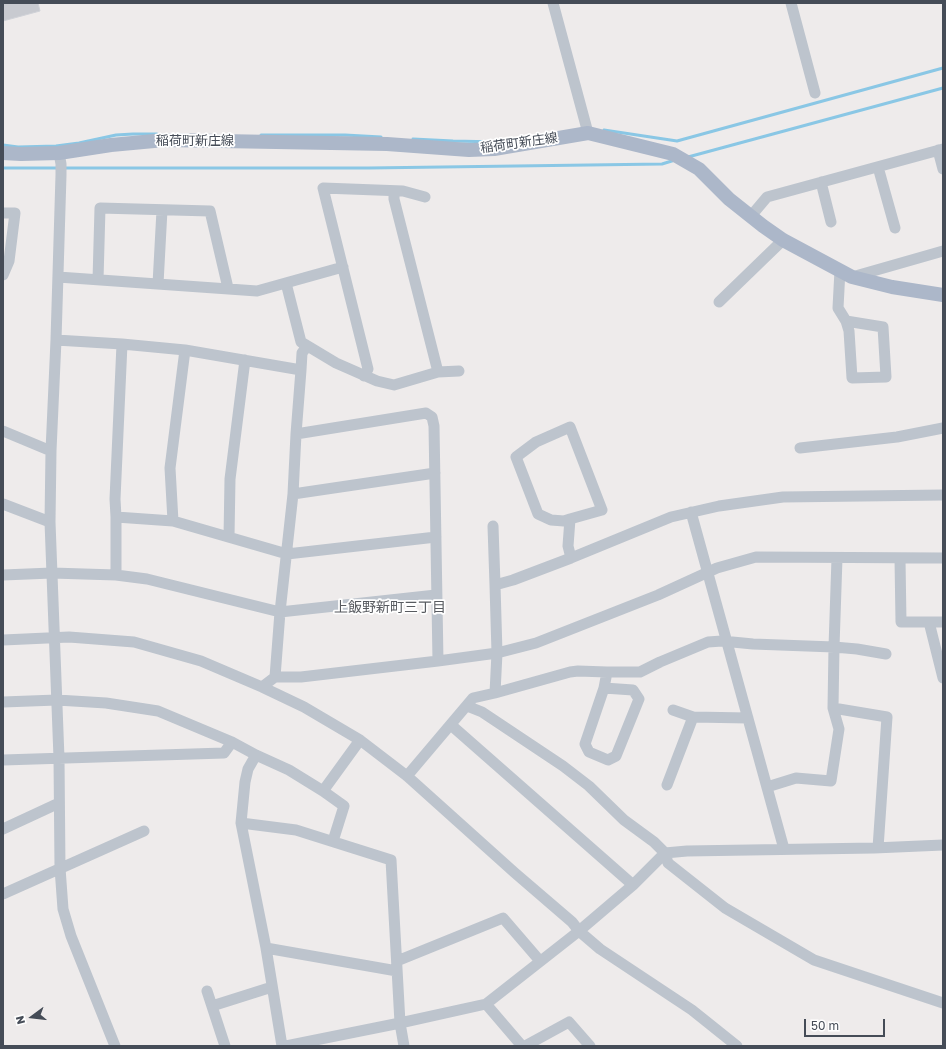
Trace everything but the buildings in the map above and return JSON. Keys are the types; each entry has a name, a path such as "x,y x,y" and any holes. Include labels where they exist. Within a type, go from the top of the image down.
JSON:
{"main road":[{"name":"稲荷町新庄線","path":"3,152 21,154 61,164 111,144 165,140 387,144 469,150 494,149 588,133 673,154 699,169 729,199 783,240 846,273 892,287 943,295"}],"street":[{"path":"554,3 588,133"},
{"path":"792,3 815,93"},
{"path":"751,216 767,197 940,150 943,169"},
{"path":"61,164 50,522 59,758 60,868 63,909 71,936 115,1046"},
{"path":"878,167 895,228"},
{"path":"821,182 831,222"},
{"path":"364,376 368,369 323,188 403,191 425,197"},
{"path":"394,191 394,199 438,372"},
{"path":"98,280 100,208 210,211 228,288"},
{"path":"158,284 162,210"},
{"path":"3,213 15,214 9,261 3,275"},
{"path":"719,302 783,240"},
{"path":"846,321 883,327 886,377 852,378 849,331 846,321 838,308 846,273 943,251"},
{"path":"58,277 257,290 343,267"},
{"path":"286,283 301,342 336,363 377,381 394,385 438,372 459,371"},
{"path":"56,340 185,350 301,370"},
{"path":"116,575 115,498 122,344"},
{"path":"275,677 280,612 293,494 302,353 307,346"},
{"path":"173,521 170,468 185,350"},
{"path":"229,536 230,479 245,360"},
{"path":"296,434 426,413 432,417 434,426 438,661"},
{"path":"570,427 602,510 570,518 564,521 551,520 538,514 516,457 536,442 570,427"},
{"path":"800,448 897,436 943,428"},
{"path":"3,431 51,451"},
{"path":"293,494 434,473"},
{"path":"495,585 513,580 571,558 671,517 719,506 783,497 943,495"},
{"path":"3,504 50,522"},
{"path":"691,512 784,849"},
{"path":"116,517 173,521 287,554 436,537"},
{"path":"570,518 568,546 571,558"},
{"path":"493,526 497,653 495,693"},
{"path":"262,687 275,677 301,677 438,661 497,653 536,643 658,595 717,568 756,557 900,559 943,558"},
{"path":"767,787 796,778 831,780 839,729 833,708 837,558"},
{"path":"900,559 902,622 943,622"},
{"path":"3,575 52,573 116,575 147,579 280,612 436,595"},
{"path":"929,622 943,678"},
{"path":"3,640 76,638 134,642 201,661 304,707 360,740 407,776 572,922 579,931 600,949 692,1010 737,1046"},
{"path":"407,776 473,698 570,672 640,672 708,642 722,641 753,644 834,647 886,654"},
{"path":"604,688 633,690 639,699 616,756 608,760 589,752 585,744 604,688 607,672"},
{"path":"3,702 57,700 106,703 158,711 232,742 289,770 323,790 344,806 333,841"},
{"path":"467,706 482,712 563,766 589,786 624,820 654,842 665,853 668,863 725,908 814,960 943,1003"},
{"path":"833,708 887,717 878,848"},
{"path":"673,710 693,717 748,718"},
{"path":"667,785 693,717"},
{"path":"450,725 633,885"},
{"path":"323,790 360,740"},
{"path":"4,760 224,753 232,742"},
{"path":"256,755 248,769 245,782 241,823 266,948 282,1046"},
{"path":"3,828 59,803"},
{"path":"241,823 296,830 391,860 400,1023 404,1046"},
{"path":"3,894 144,831"},
{"path":"286,1046 486,1004 579,931 633,885 665,853 687,851 878,848 943,845"},
{"path":"266,948 397,966 503,918 540,961"},
{"path":"212,1006 272,987"},
{"path":"207,991 226,1046"},
{"path":"486,1004 522,1046"},
{"path":"525,1046 569,1022 590,1046"}],"waterway":[{"path":"604,130 677,141 943,68"},
{"path":"688,157 943,88"},
{"path":"3,145 18,147 56,146 116,135 157,134"},
{"path":"261,135 345,135 381,137"},
{"path":"413,139 499,142"},
{"path":"3,168 369,168 662,164 675,160"}],"district":[{"name":"上飯野新町三丁目","path":"390,608"}]}
